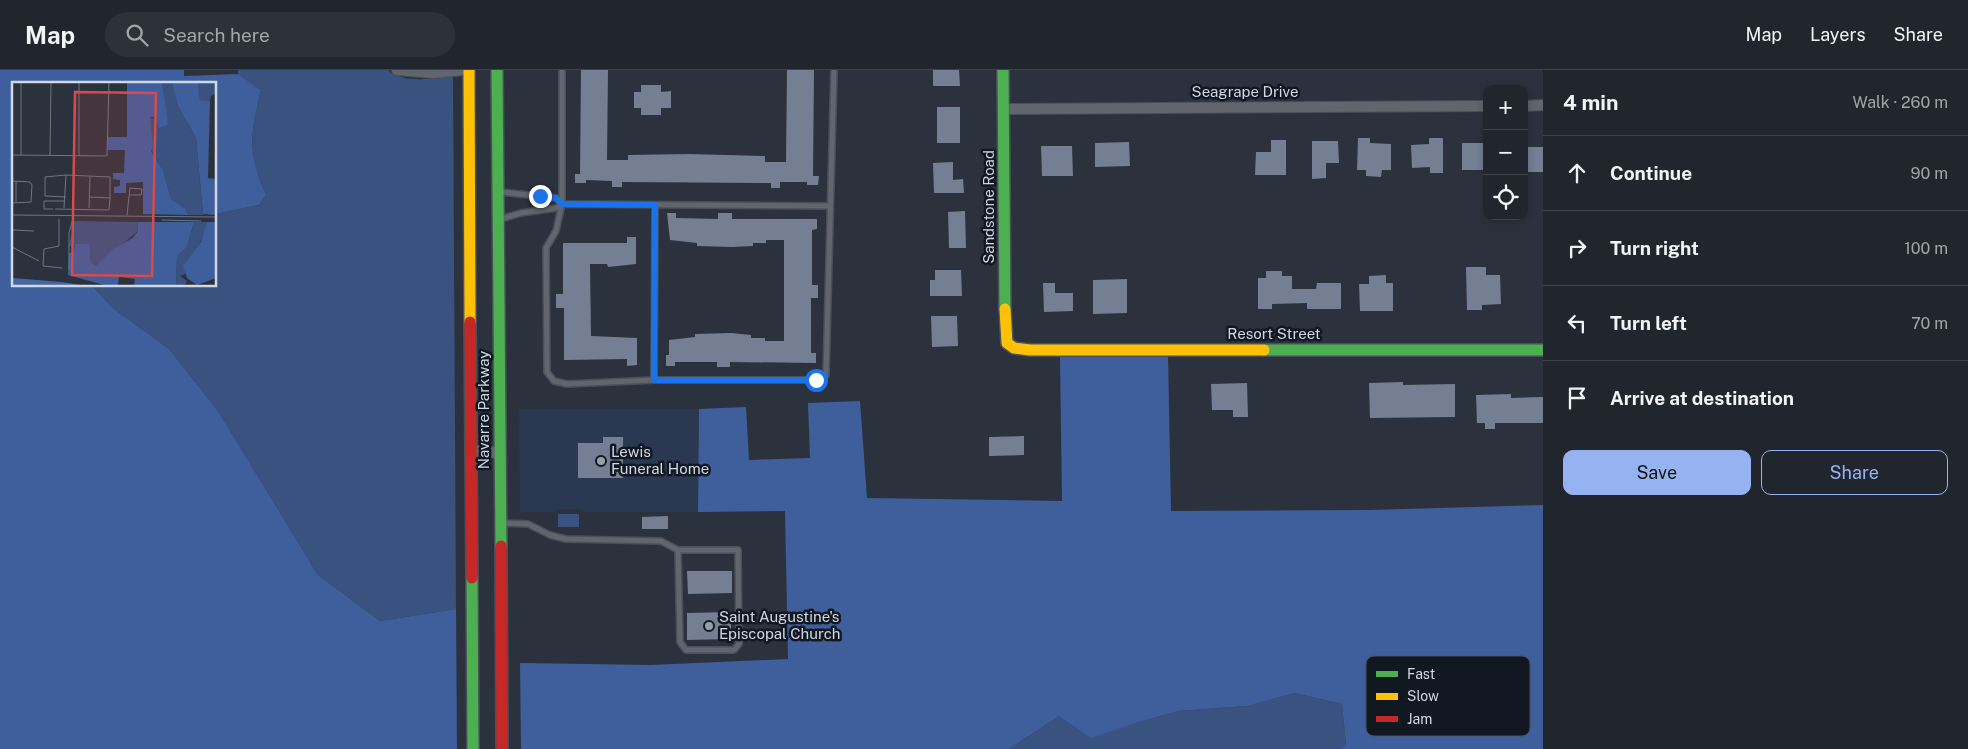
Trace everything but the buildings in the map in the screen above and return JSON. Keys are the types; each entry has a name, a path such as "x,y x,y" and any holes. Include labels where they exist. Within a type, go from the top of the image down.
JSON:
{"main road":[{"name":"Navarre Parkway","path":"469,70 473,749"},
{"name":"Navarre Parkway","path":"498,70 502,749"},
{"name":"Sandstone Road","path":"1003,70 1005,334 1007,343"},
{"name":"Resort Street","path":"1007,343 1014,348 1030,350 1543,350"}],"street":[{"path":"397,70 434,73 463,70"},
{"name":"Seagrape Drive","path":"1004,109 1483,106"},
{"path":"1528,106 1543,106"},
{"path":"472,450 500,453"}],"lane":[{"path":"562,70 562,204 556,231 546,248 547,372 554,381 567,384 654,380 816,380 826,375 834,70"},
{"path":"499,192 556,198 562,204"},
{"path":"498,220 521,213 556,208 562,204 830,206"},
{"path":"654,380 655,205"},
{"path":"500,523 528,524 550,535 566,538 661,540 678,550 738,550 739,644 734,650 686,650 680,642 678,550"}],"shaded area":[{"path":"0,70 184,70 184,76 238,74 261,90 254,119 252,143 256,166 266,195 259,205 216,214 216,82 12,82 12,286 92,286 113,308 169,349 218,411 318,575 380,621 456,609 457,749 0,749"},
{"path":"238,70 388,70 410,79 453,77 456,609 380,621 318,575 218,411 169,349 113,308 92,286 216,286 216,214 259,205 266,195 256,166 252,143 254,119 261,90 238,74"},
{"path":"1168,355 1171,511 1369,510 1543,505 1543,749 1339,749 1346,745 1342,704 1295,693 1247,706 1179,711 1091,738 1059,716 1009,749 521,749 520,663 651,665 788,659 785,511 698,512 699,409 746,407 749,460 810,458 808,403 860,401 867,498 1062,501 1060,357"},
{"path":"519,409 699,409 698,512 583,512 579,509 559,509 554,512 520,512"},
{"path":"558,514 579,514 579,527 558,527"},
{"path":"1295,693 1342,704 1346,745 1339,749 1009,749 1059,716 1135,723 1179,711 1247,706"}],"traffic: fast":[{"path":"497,70 501,546"},
{"path":"1003,70 1005,309"},
{"path":"1264,350 1543,350"},
{"path":"472,578 473,749"}],"traffic: slow":[{"path":"469,70 470,322"},
{"path":"1005,309 1007,343 1014,348 1030,350 1264,350"}],"traffic: jam":[{"path":"470,322 472,578"},
{"path":"501,546 502,749"}],"place":[{"name":"Lewis Funeral Home","path":"601,461"},
{"name":"Saint Augustine's Episcopal Church","path":"709,626"}],"route":[{"path":"540,196 556,198 562,204 655,205 654,380 816,380"}]}
